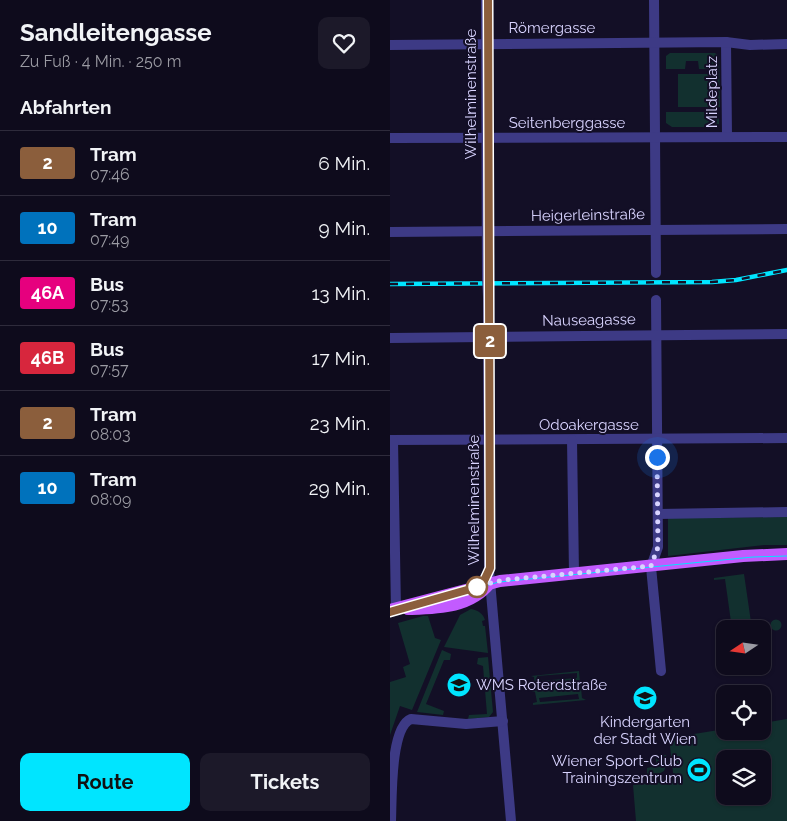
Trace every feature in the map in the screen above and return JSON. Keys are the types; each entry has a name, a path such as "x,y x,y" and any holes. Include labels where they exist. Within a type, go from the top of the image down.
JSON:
{"main road":[{"path":"393,609 490,583 743,556 787,554"}],"street":[{"name":"Wilhelminenstraße","path":"486,0 490,583 511,821"},
{"path":"654,0 656,273"},
{"name":"Römergasse","path":"390,45 654,42"},
{"name":"Mildeplatz","path":"654,42 726,42 727,136 654,137"},
{"path":"726,42 750,45 787,44"},
{"path":"727,136 787,137"},
{"name":"Seitenberggasse","path":"390,138 654,137"},
{"name":"Heigerleinstraße","path":"390,232 787,229"},
{"path":"656,300 658,547 651,566 661,670"},
{"name":"Nauseagasse","path":"392,338 787,334"},
{"name":"Odoakergasse","path":"392,440 787,438"},
{"path":"392,440 393,609"},
{"path":"572,440 574,573"},
{"path":"658,514 787,512"},
{"path":"391,821 394,749 400,728 405,722 411,719 466,724 503,722"}],"green space":[{"path":"670,53 715,53 719,56 720,107 678,107 678,74 710,74 711,69 699,69 698,61 686,61 685,69 666,69 666,56"},
{"path":"666,112 719,112 719,124 715,127 672,127 666,123"},
{"path":"787,517 787,545 764,545 668,556 668,518"},
{"path":"744,574 751,620 731,620 725,579 714,580 714,578"},
{"path":"471,609 480,612 485,620 482,621 483,626 485,626 488,653 444,647 460,615"},
{"path":"428,616 435,638 441,640 412,710 400,706 390,735 390,682 406,677 403,667 410,664 398,623"},
{"path":"776,619 781,623 780,629 776,631 772,629 772,621"},
{"path":"442,650 451,654 450,660 444,660 426,704 444,711 443,715 417,712"},
{"path":"488,657 493,712 489,717 468,719 469,715 487,714 483,666 477,664 478,658"},
{"path":"579,671 580,683 585,685 581,688 582,698 586,700 533,705 533,703 537,702 535,692 532,692 532,688 535,687 534,677 531,676","holes":["577,673 577,678 538,681 537,676","578,694 579,699 540,702 539,698"]},
{"name":"Wiener Sport-Club Trainingszentrum","path":"787,719 787,821 636,821 633,785 674,781 669,738 716,730 716,740 771,740 771,722"},
{"path":"666,755 667,763 664,771 655,776 647,775 647,768 656,766 656,756"}],"tram line":[{"path":"469,590 484,581 491,565 488,0"},
{"name":"2","path":"390,612 479,586 489,573 490,568 488,0"},
{"path":"390,612 499,582 753,557 787,556"}],"railway":[{"path":"390,284 712,282 736,280 787,270"}],"place":[{"name":"WMS Roterdstraße","path":"459,685"},
{"name":"Kindergarten der Stadt Wien","path":"645,698"},
{"name":"Wiener Sport-Club Trainingszentrum","path":"699,770"}],"route":[{"path":"477,587 475,587 503,580 651,566 658,547 657,457"}]}
